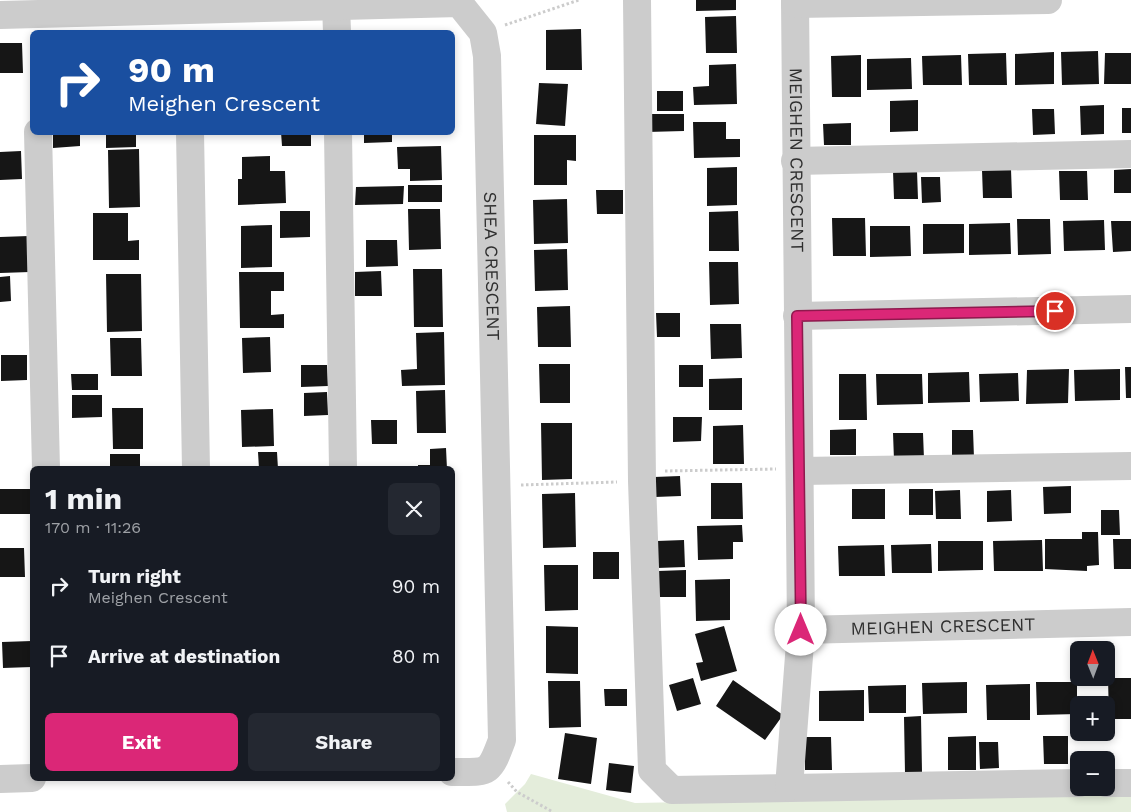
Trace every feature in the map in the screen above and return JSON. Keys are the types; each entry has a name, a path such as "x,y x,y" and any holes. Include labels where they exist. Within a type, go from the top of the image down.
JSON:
{"street":[{"path":"638,0 642,477 652,770 672,790 1070,783"},
{"name":"MEIGHEN CRESCENT","path":"1048,0 795,2 797,316 789,470 801,630 1131,622"},
{"name":"SHEA CRESCENT","path":"0,15 35,23 188,21 336,5 459,3 483,33 487,56 502,740 493,765 482,772 455,772"},
{"path":"336,5 337,30"},
{"path":"38,135 46,466"},
{"path":"190,135 196,466"},
{"path":"338,135 343,466"},
{"path":"795,161 1131,154"},
{"path":"797,316 1131,309"},
{"path":"789,470 1131,466"},
{"path":"789,787 801,630"},
{"path":"0,779 30,778"},
{"path":"1115,783 1131,782"}],"path":[{"path":"515,22 579,0"},
{"path":"515,485 789,470"},
{"path":"517,792 553,812"}],"green space":[{"path":"531,774 635,803 1070,794 1070,796 1115,796 1115,793 1131,793 1131,812 507,812 505,804 525,784"}],"building":[{"path":"696,0 736,0 736,10 696,11"},
{"path":"736,16 737,53 706,53 705,17"},
{"path":"581,29 582,70 546,70 546,30"},
{"path":"0,43 22,43 23,73 0,73"},
{"path":"1098,51 1099,84 1062,85 1061,52"},
{"path":"1054,52 1054,84 1015,85 1015,54"},
{"path":"1006,53 1007,85 969,85 968,54"},
{"path":"1105,53 1131,53 1131,84 1104,84"},
{"path":"861,55 861,97 832,97 831,56"},
{"path":"961,55 962,85 923,85 922,56"},
{"path":"911,58 912,89 867,90 867,59"},
{"path":"736,64 737,104 694,105 693,87 709,86 709,65"},
{"path":"539,83 568,84 565,126 536,124"},
{"path":"657,91 683,91 683,111 657,111"},
{"path":"918,100 918,131 890,132 890,101"},
{"path":"1104,105 1104,134 1081,135 1080,106"},
{"path":"1122,108 1131,108 1131,133 1122,133"},
{"path":"1032,109 1054,109 1055,134 1033,135"},
{"path":"646,114 684,114 684,131 647,132"},
{"path":"693,122 726,122 726,139 740,139 740,157 694,158"},
{"path":"851,123 851,145 824,145 823,124"},
{"path":"53,135 80,135 80,146 53,148"},
{"path":"106,135 136,135 136,147 106,148"},
{"path":"281,135 311,135 311,146 282,146"},
{"path":"364,135 392,135 392,142 364,143"},
{"path":"534,135 576,135 576,161 567,160 567,185 534,185"},
{"path":"441,146 442,180 410,181 410,169 398,169 397,147"},
{"path":"139,149 140,207 109,208 108,150"},
{"path":"21,151 22,179 0,180 0,152"},
{"path":"270,156 270,171 285,171 286,203 238,205 238,179 242,179 242,157"},
{"path":"737,167 737,205 707,206 707,168"},
{"path":"1011,169 1012,198 983,198 982,170"},
{"path":"1131,169 1131,193 1114,193 1114,170"},
{"path":"893,171 917,171 918,199 894,199"},
{"path":"1059,171 1087,171 1088,200 1060,200"},
{"path":"921,177 940,177 941,202 922,203"},
{"path":"408,185 442,185 442,202 408,202"},
{"path":"404,186 403,204 355,205 356,187"},
{"path":"596,190 623,190 623,214 597,214"},
{"path":"567,199 568,243 534,244 533,200"},
{"path":"408,209 440,209 441,249 409,250"},
{"path":"280,211 310,211 310,237 280,238"},
{"path":"738,211 739,251 709,251 709,212"},
{"path":"93,213 128,213 128,241 139,240 139,260 93,260"},
{"path":"832,218 865,218 866,256 833,256"},
{"path":"1017,219 1050,219 1051,254 1018,255"},
{"path":"1104,220 1105,250 1064,251 1063,221"},
{"path":"1111,221 1131,221 1131,251 1113,252"},
{"path":"1010,223 1011,254 969,255 969,224"},
{"path":"923,224 964,224 964,253 923,254"},
{"path":"272,225 272,267 241,268 241,226"},
{"path":"870,226 910,226 911,256 870,257"},
{"path":"29,236 30,272 0,273 0,237"},
{"path":"366,240 397,240 398,266 366,267"},
{"path":"567,249 568,290 535,291 534,250"},
{"path":"709,262 738,262 739,304 710,305"},
{"path":"413,269 442,269 443,327 414,327"},
{"path":"381,271 382,296 355,296 355,272"},
{"path":"239,272 284,272 284,291 271,291 271,315 284,314 284,328 240,328"},
{"path":"106,274 141,274 142,331 107,332"},
{"path":"10,276 11,301 0,302 0,277"},
{"path":"570,306 571,347 538,347 537,307"},
{"path":"656,313 680,313 680,337 657,337"},
{"path":"710,324 741,324 742,358 711,359"},
{"path":"444,332 445,385 402,386 401,370 417,369 416,333"},
{"path":"270,337 271,372 243,373 242,338"},
{"path":"110,338 141,338 142,376 111,376"},
{"path":"1,355 27,355 27,380 1,381"},
{"path":"539,364 570,364 570,403 540,403"},
{"path":"301,365 327,365 328,386 301,387"},
{"path":"679,365 703,365 703,387 679,387"},
{"path":"1125,367 1131,367 1131,398 1126,398"},
{"path":"1069,369 1068,403 1026,404 1027,370"},
{"path":"1120,369 1120,400 1075,401 1074,370"},
{"path":"969,372 970,402 928,403 928,373"},
{"path":"1018,373 1019,401 980,402 979,374"},
{"path":"71,374 98,374 98,390 72,390"},
{"path":"839,374 866,374 867,420 839,420"},
{"path":"876,374 922,374 923,404 877,405"},
{"path":"742,378 742,410 709,410 709,379"},
{"path":"445,390 446,433 417,433 416,391"},
{"path":"327,392 328,415 304,416 304,393"},
{"path":"72,395 102,395 102,417 72,418"},
{"path":"112,408 143,408 143,449 113,449"},
{"path":"273,409 274,446 242,447 241,410"},
{"path":"673,417 702,417 701,441 673,442"},
{"path":"371,420 397,420 397,444 372,444"},
{"path":"541,423 572,423 572,479 542,480"},
{"path":"743,425 744,464 713,464 713,426"},
{"path":"856,429 856,455 830,455 830,430"},
{"path":"952,430 973,430 974,458 952,458"},
{"path":"893,433 923,433 924,459 894,460"},
{"path":"446,448 447,466 418,466 430,465 430,449"},
{"path":"258,452 277,452 278,466 259,466"},
{"path":"110,454 140,454 140,466 110,466"},
{"path":"680,476 681,496 655,497 654,477"},
{"path":"711,483 742,483 743,519 711,519"},
{"path":"1071,486 1071,513 1044,514 1043,487"},
{"path":"0,489 30,489 30,514 0,514"},
{"path":"852,489 885,489 885,519 852,519"},
{"path":"909,489 933,489 933,515 909,515"},
{"path":"960,490 961,519 936,519 935,491"},
{"path":"1011,490 1012,521 987,522 987,491"},
{"path":"575,493 576,547 543,548 542,494"},
{"path":"1101,510 1119,510 1120,535 1101,535"},
{"path":"742,525 743,542 733,542 733,559 698,560 697,526"},
{"path":"1082,532 1098,532 1099,565 1087,566 1087,571 1045,569 1045,539 1082,539"},
{"path":"1113,539 1131,539 1131,569 1114,569"},
{"path":"684,540 685,567 657,568 657,541"},
{"path":"1042,540 1043,571 994,571 993,541"},
{"path":"938,541 983,541 983,570 938,571"},
{"path":"931,544 932,573 892,573 891,545"},
{"path":"884,545 885,576 839,576 838,546"},
{"path":"0,548 24,548 25,577 0,577"},
{"path":"593,552 619,552 619,579 593,579"},
{"path":"544,565 578,565 578,610 545,611"},
{"path":"686,570 686,597 659,597 658,571"},
{"path":"730,579 730,620 696,621 695,580"},
{"path":"546,626 578,627 578,674 546,673"},
{"path":"724,626 737,671 701,681 696,663 703,662 695,634"},
{"path":"30,641 30,667 3,668 2,642"},
{"path":"693,678 701,704 677,711 669,685"},
{"path":"1115,678 1131,678 1131,719 1115,719 1115,696 1108,696 1108,686 1115,686"},
{"path":"733,680 783,715 765,740 716,706"},
{"path":"548,681 580,681 581,727 549,728"},
{"path":"967,682 967,713 923,714 922,683"},
{"path":"1036,682 1070,682 1070,686 1077,686 1077,696 1070,696 1070,714 1037,715"},
{"path":"1030,684 1030,720 987,720 986,685"},
{"path":"906,685 906,713 869,713 868,686"},
{"path":"604,689 627,689 627,706 605,706"},
{"path":"864,690 864,721 819,721 819,691"},
{"path":"921,716 922,772 905,773 904,717"},
{"path":"565,733 597,738 591,784 558,779"},
{"path":"976,736 976,770 948,770 948,737"},
{"path":"1043,736 1068,736 1068,764 1044,764"},
{"path":"805,737 831,737 832,770 805,770"},
{"path":"979,742 998,742 999,768 980,769"},
{"path":"609,763 634,766 631,793 606,790"}],"route":[{"path":"801,630 797,316 1055,311"}]}
